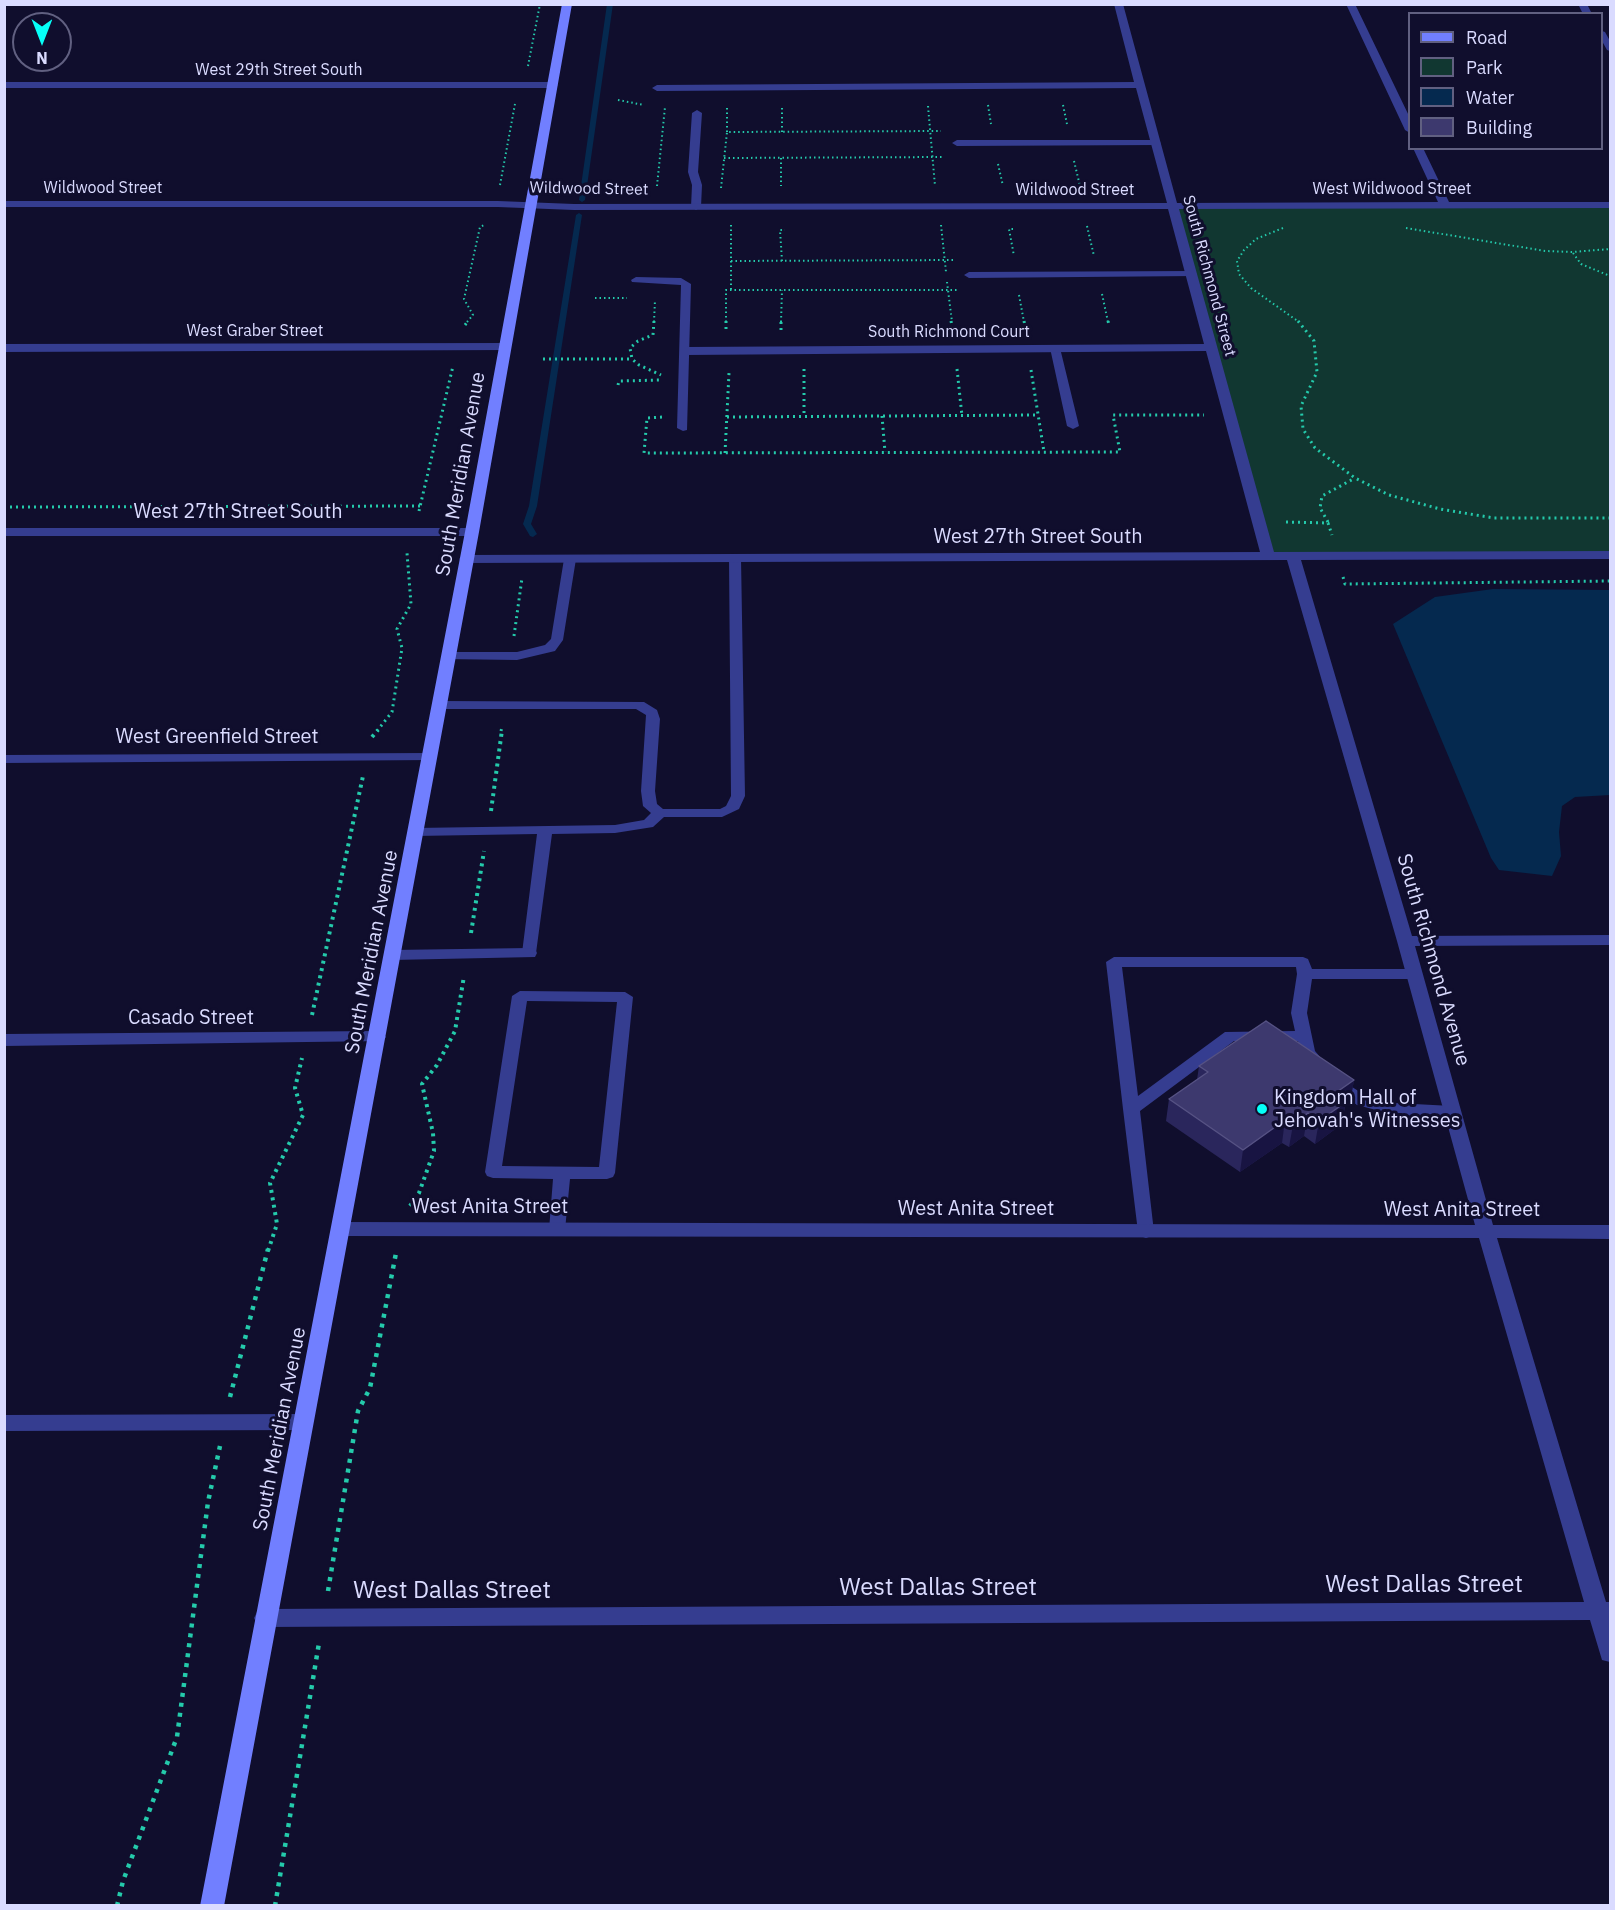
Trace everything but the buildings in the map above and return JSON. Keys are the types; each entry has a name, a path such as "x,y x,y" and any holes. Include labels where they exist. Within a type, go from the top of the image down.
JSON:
{"main road":[{"name":"South Meridian Avenue","path":"212,1905 472,532 567,4"}],"street":[{"name":"South Richmond Street","path":"1118,4 1268,556"},
{"path":"1350,4 1408,126"},
{"name":"West 29th Street South","path":"4,85 553,85"},
{"path":"657,88 1141,86"},
{"path":"1419,150 1445,205"},
{"name":"Wildwood Street","path":"4,204 498,204 696,207 1173,206"},
{"name":"West Wildwood Street","path":"1173,206 1611,205"},
{"name":"West Graber Street","path":"4,348 505,346"},
{"name":"South Richmond Court","path":"686,351 1212,347"},
{"name":"West 27th Street South","path":"4,532 472,532"},
{"name":"West 27th Street South","path":"466,559 1611,555"},
{"name":"South Richmond Avenue","path":"1293,556 1405,941 1486,1233 1604,1611 1611,1653"},
{"name":"West Greenfield Street","path":"4,759 429,757"},
{"path":"1405,941 1611,940"},
{"path":"392,955 529,953"},
{"name":"Casado Street","path":"4,1040 377,1037"},
{"name":"West Anita Street","path":"341,1229 1611,1232"},
{"path":"4,1423 302,1422"},
{"name":"West Dallas Street","path":"265,1618 1604,1611"}],"lane":[{"path":"696,207 697,185 693,172 698,113"},
{"path":"957,142 1156,142"},
{"path":"969,275 1192,274"},
{"path":"636,280 681,280 686,284 683,428"},
{"path":"1055,348 1073,426"},
{"path":"439,705 628,704 646,708 652,713 653,719 648,791 650,806 660,813 722,813 732,809 737,803 735,558"},
{"path":"448,656 516,656 550,648 557,640 570,559"},
{"path":"415,832 632,828 648,824 660,813"},
{"path":"529,953 545,831"},
{"path":"1146,1232 1114,962 1302,962 1305,974 1299,1013 1308,1053 1331,1079 1363,1101 1395,1109 1452,1112"},
{"path":"1305,974 1413,975"},
{"path":"520,996 625,997 607,1173 562,1173 494,1172 520,996"},
{"path":"1131,1109 1231,1036 1304,1036"},
{"path":"557,1230 562,1173"}],"path":[{"path":"117,1905 123,1881 177,1737 208,1502 267,1250 277,1224 270,1183 303,1115 295,1088 363,773 369,758 372,736 392,712 402,648 397,629 411,604 407,553 421,506 460,332 473,315 464,299 480,227 497,216 504,154 517,95 525,91 540,4"},
{"path":"927,97 936,195"},
{"path":"987,97 992,131"},
{"path":"1061,97 1069,131"},
{"path":"656,196 665,105"},
{"path":"721,196 727,132 951,131"},
{"path":"724,158 943,157"},
{"path":"997,157 1005,195"},
{"path":"1073,157 1082,195"},
{"path":"781,158 781,196"},
{"path":"1086,220 1095,260"},
{"path":"1286,227 1256,239 1244,250 1238,261 1239,274 1251,288 1298,321 1314,341 1317,372 1301,406 1303,429 1315,448 1355,478 1389,495 1440,509 1494,518 1611,518"},
{"path":"1400,227 1516,248 1572,252 1611,249"},
{"path":"1077,228 1088,228"},
{"path":"1014,260 1009,229 1020,229"},
{"path":"782,261 780,230 792,230"},
{"path":"1572,252 1581,264 1611,276"},
{"path":"731,261 957,260"},
{"path":"726,337 726,290 960,290"},
{"path":"781,337 782,290"},
{"path":"1018,290 1025,326 1037,326"},
{"path":"1101,290 1109,325"},
{"path":"632,359 630,348 638,341 653,335 656,297"},
{"path":"543,359 632,359 653,373 670,376"},
{"path":"804,365 804,417"},
{"path":"956,365 962,416"},
{"path":"1030,365 1044,452"},
{"path":"726,417 1038,415"},
{"path":"665,417 647,418 644,453 1120,452 1113,415 1204,415"},
{"path":"882,416 885,452"},
{"path":"1328,523 1320,508 1323,496 1355,478"},
{"path":"4,507 421,506"}],"green space":[{"path":"1610,205 1610,555 1268,556 1173,206"}],"water":[{"path":"1493,589 1610,590 1610,795 1575,797 1562,806 1559,832 1561,856 1552,876 1499,870 1491,858 1393,624 1435,597"}],"waterway":[{"path":"582,200 610,4"},
{"path":"533,534 527,524 533,506 579,215"}],"place":[{"name":"Kingdom Hall of Jehovah's Witnesses","path":"1262,1109"}]}
